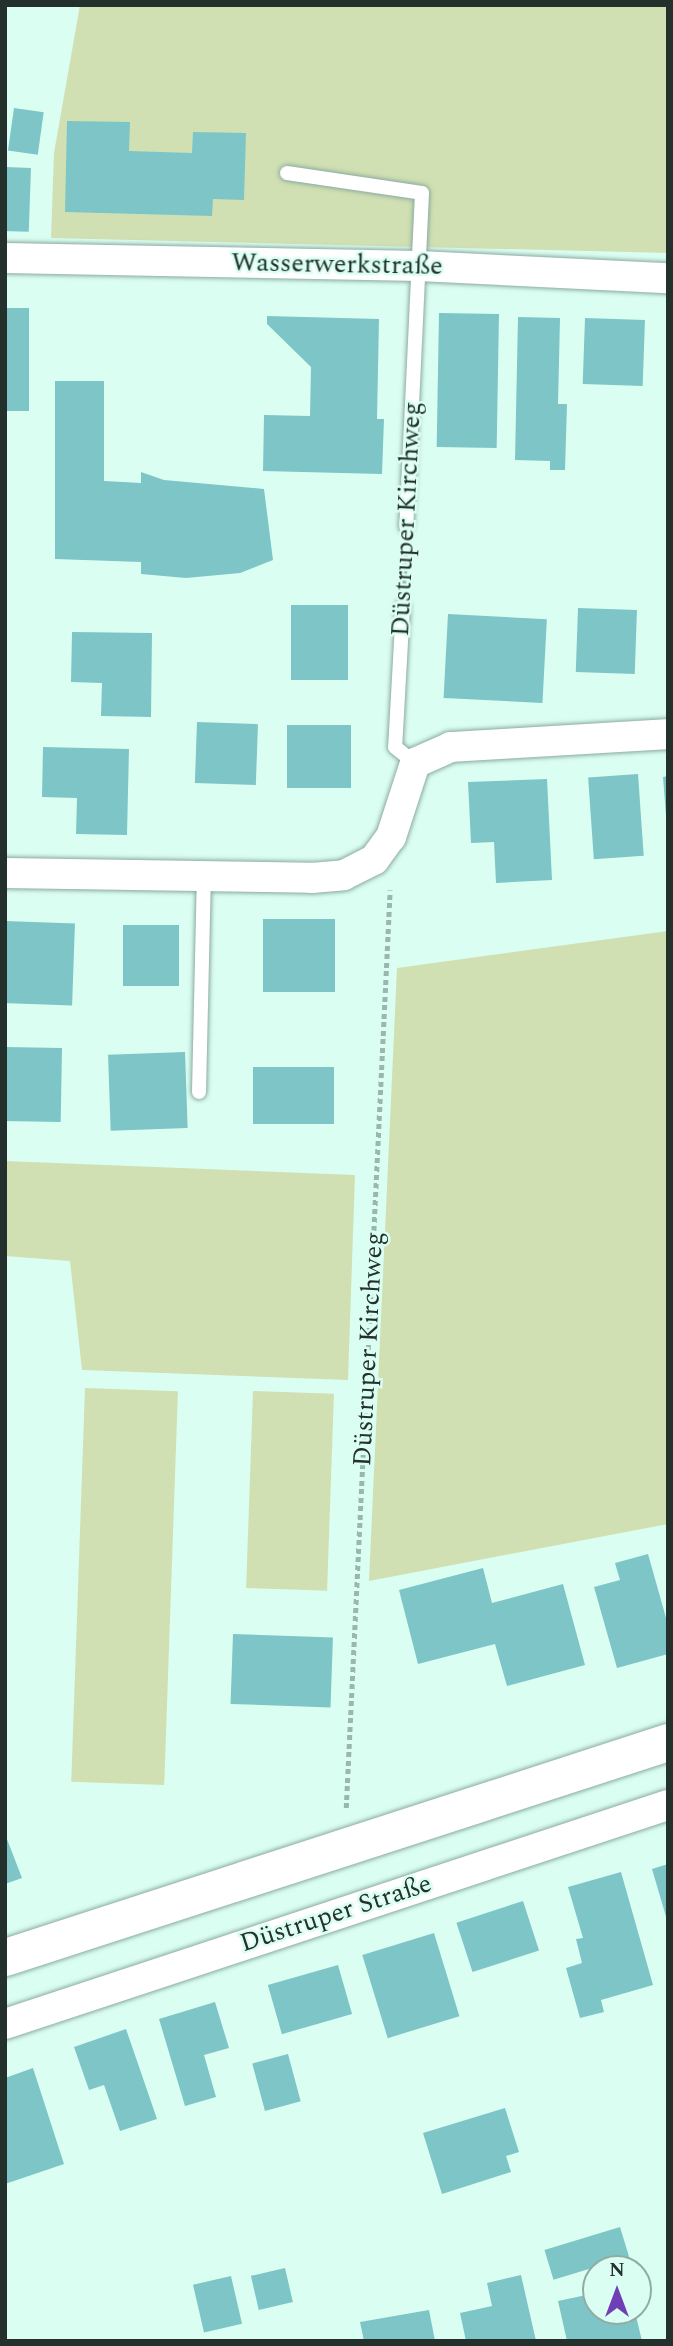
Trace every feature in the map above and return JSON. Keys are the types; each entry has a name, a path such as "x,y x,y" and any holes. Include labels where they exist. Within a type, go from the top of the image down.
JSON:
{"street":[{"name":"Wasserwerkstraße","path":"5,258 419,266 668,278"},
{"path":"5,873 312,878 344,874 374,860 391,837 415,763 451,747 668,734"},
{"path":"5,1957 668,1742"},
{"name":"Düstruper Straße","path":"5,2024 668,1805"}],"lane":[{"name":"Düstruper Kirchweg","path":"287,173 422,193 406,527"},
{"name":"Düstruper Kirchweg","path":"403,606 396,747 415,763"},
{"path":"199,1092 204,876"}],"path":[{"name":"Düstruper Kirchweg","path":"403,606 406,527"},
{"name":"Düstruper Kirchweg","path":"352,1843 345,1812 391,886 374,860"}],"green space":[{"path":"80,5 668,5 668,253 51,238 54,153"},
{"path":"668,931 668,1524 369,1581 397,968"},
{"path":"5,1161 355,1175 348,1380 82,1370 70,1261 5,1256"},
{"path":"85,1388 178,1391 164,1785 71,1782"},
{"path":"253,1391 334,1394 327,1591 246,1588"}],"building":[{"path":"14,108 44,112 38,155 8,151"},
{"path":"67,121 130,122 129,151 192,153 193,132 246,133 244,200 213,199 212,216 65,212"},
{"path":"5,167 31,168 29,232 5,231"},
{"path":"5,308 29,308 29,411 5,411"},
{"path":"439,313 499,314 497,448 437,447"},
{"path":"267,316 379,319 377,419 384,419 382,474 263,471 264,415 310,416 311,367 267,324"},
{"path":"518,317 560,318 558,404 567,404 565,470 550,470 550,461 515,460"},
{"path":"585,318 645,320 643,386 583,384"},
{"path":"55,381 104,381 104,481 141,483 141,472 164,480 264,489 273,560 240,573 186,578 141,574 141,562 55,559"},
{"path":"291,605 348,605 348,680 291,680"},
{"path":"578,608 637,610 635,674 576,672"},
{"path":"448,614 547,619 542,703 444,698"},
{"path":"72,632 152,633 151,717 101,716 102,683 71,682"},
{"path":"197,722 258,724 256,785 195,783"},
{"path":"287,725 351,725 351,788 287,788"},
{"path":"43,747 129,749 127,835 76,834 77,798 42,797"},
{"path":"638,774 644,856 594,859 588,777"},
{"path":"668,776 668,815 666,815 663,777"},
{"path":"547,779 552,880 496,883 494,842 471,843 468,782"},
{"path":"263,919 335,919 335,992 263,992"},
{"path":"5,921 75,923 72,1005 5,1003"},
{"path":"123,925 179,925 179,986 123,986"},
{"path":"5,1047 62,1048 61,1122 5,1121"},
{"path":"185,1052 188,1128 111,1131 108,1055"},
{"path":"253,1067 334,1067 334,1124 253,1124"},
{"path":"648,1554 668,1625 668,1654 617,1668 594,1587 620,1580 615,1563"},
{"path":"483,1568 492,1603 563,1584 585,1665 507,1686 495,1644 418,1664 399,1590"},
{"path":"233,1634 333,1637 330,1707 231,1704"},
{"path":"5,1834 22,1878 5,1884"},
{"path":"668,1864 668,1920 667,1920 652,1869"},
{"path":"621,1872 653,1985 601,2000 604,2012 580,2018 566,1968 582,1963 576,1939 583,1938 568,1887"},
{"path":"523,1901 539,1950 472,1972 456,1923"},
{"path":"434,1933 459,2016 388,2038 362,1955"},
{"path":"338,1965 352,2014 282,2034 268,1985"},
{"path":"215,2002 229,2048 204,2055 216,2097 185,2106 159,2019"},
{"path":"126,2029 157,2119 120,2131 104,2085 89,2090 74,2047"},
{"path":"288,2054 301,2101 265,2111 252,2064"},
{"path":"33,2068 64,2164 5,2184 5,2078"},
{"path":"505,2108 519,2152 506,2156 511,2172 442,2194 423,2133"},
{"path":"620,2227 629,2255 582,2255 582,2271 554,2280 544,2250"},
{"path":"285,2268 293,2302 259,2310 251,2276"},
{"path":"521,2275 536,2341 466,2341 460,2313 492,2306 487,2283"},
{"path":"231,2276 242,2324 204,2333 193,2285"},
{"path":"582,2296 582,2325 638,2325 642,2341 567,2341 558,2301"},
{"path":"429,2310 435,2341 364,2341 360,2322"}]}
